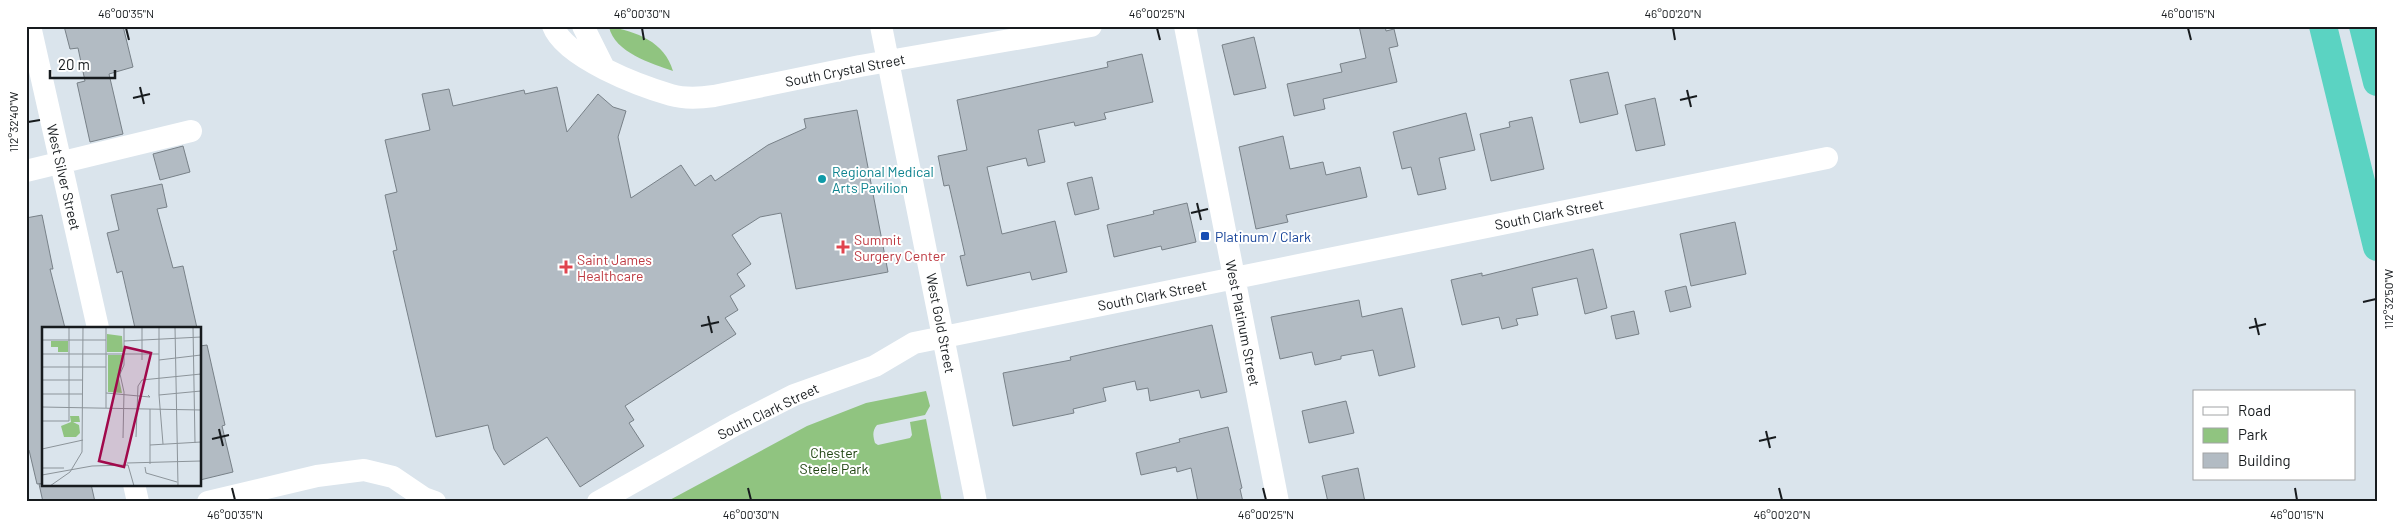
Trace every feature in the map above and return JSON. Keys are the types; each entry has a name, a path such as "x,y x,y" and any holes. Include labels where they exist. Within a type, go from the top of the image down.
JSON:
{"highway":[{"path":"2323,26 2377,247"},
{"path":"2363,26 2377,82"}],"street":[{"name":"West Silver Street","path":"30,26 98,327"},
{"name":"South Crystal Street","path":"553,26 565,44 604,68 673,96 694,98 714,96 888,61 1091,26"},
{"path":"583,26 604,68"},
{"name":"West Gold Street","path":"881,26 976,502"},
{"name":"West Platinum Street","path":"1185,26 1278,502"},
{"path":"26,171 190,131"},
{"name":"South Clark Street","path":"598,502 734,425 794,395 875,366 914,343 1827,158"},
{"path":"208,502 317,476 364,470 393,476 424,498 435,502"},
{"path":"134,486 138,502"}],"green space":[{"path":"609,27 629,31 656,45 669,61 673,71 635,56 626,50 618,44"},
{"name":"Chester Steele Park","path":"926,391 930,406 925,415 877,425 873,436 875,443 878,445 910,438 912,435 910,422 926,419 942,502 666,502 807,426 866,403"}],"building":[{"path":"64,26 123,26 133,67 109,74 123,134 90,142 77,83 85,81 78,48 70,49"},
{"path":"1359,26 1385,26 1386,31 1394,29 1398,46 1389,48 1397,82 1323,99 1325,109 1294,116 1287,84 1342,72 1340,64 1366,58"},
{"path":"1254,37 1266,88 1234,95 1222,45"},
{"path":"1142,54 1153,102 1104,113 1106,119 1075,126 1074,122 1038,130 1045,162 1028,166 1026,158 987,167 1002,234 1055,221 1067,272 1032,280 1030,272 967,286 960,256 965,255 949,185 944,186 938,156 967,150 957,100 1108,67 1107,62"},
{"path":"1608,72 1618,114 1580,123 1570,80"},
{"path":"557,87 567,132 598,94 613,107 626,111 618,137 631,198 681,165 695,186 711,175 715,181 768,145 806,128 804,119 857,110 888,272 796,289 781,213 760,217 732,235 751,264 737,274 745,286 730,296 738,310 725,318 736,334 625,406 634,420 629,423 644,446 580,487 547,437 504,465 494,449 488,425 436,437 393,251 397,250 385,195 397,192 385,140 430,130 422,94 449,89 453,106 524,90 525,94"},
{"path":"1655,98 1665,145 1636,151 1625,105"},
{"path":"1466,113 1475,150 1439,158 1446,189 1418,195 1411,167 1402,169 1393,132"},
{"path":"1532,117 1544,169 1491,181 1480,134 1510,127 1509,122"},
{"path":"1283,136 1290,169 1323,162 1326,175 1360,167 1367,197 1286,215 1288,222 1256,229 1239,147"},
{"path":"183,146 190,172 160,180 153,154"},
{"path":"1092,177 1099,209 1075,215 1067,183"},
{"path":"162,184 167,207 157,209 173,268 183,266 197,327 135,327 122,271 117,273 107,233 119,230 111,195"},
{"path":"1187,203 1196,242 1162,250 1161,246 1114,257 1107,225 1154,214 1153,211"},
{"path":"42,215 53,269 50,269 65,327 42,327 42,483 37,484 29,450 26,450 26,218"},
{"path":"1735,222 1746,274 1691,286 1680,234"},
{"path":"1593,249 1607,308 1585,314 1577,278 1532,288 1538,315 1516,319 1518,325 1502,329 1499,317 1462,325 1451,280 1482,273 1482,276"},
{"path":"1686,286 1691,307 1670,312 1665,291"},
{"path":"1359,300 1362,317 1402,308 1415,367 1379,376 1373,350 1341,356 1341,359 1315,365 1312,352 1280,359 1271,317"},
{"path":"1634,311 1639,334 1616,339 1611,316"},
{"path":"1212,325 1227,392 1201,398 1199,390 1150,401 1148,388 1137,390 1135,381 1103,388 1106,401 1073,409 1074,413 1013,426 1003,373 1071,360 1070,357"},
{"path":"207,345 225,425 222,426 233,472 201,480 201,346"},
{"path":"1346,401 1354,433 1309,443 1302,411"},
{"path":"1228,427 1242,488 1240,489 1243,502 1198,502 1191,468 1177,472 1176,467 1141,475 1136,453 1180,442 1179,439"},
{"path":"1358,468 1365,502 1328,502 1322,476"},
{"path":"39,484 42,484 42,486 91,486 95,502 43,502"}],"place":[{"name":"Regional Medical Arts Pavilion","path":"822,179"},
{"name":"Platinum / Clark","path":"1205,236"},
{"name":"Summit Surgery Center","path":"843,247"},
{"name":"Saint James Healthcare","path":"566,267"}]}
